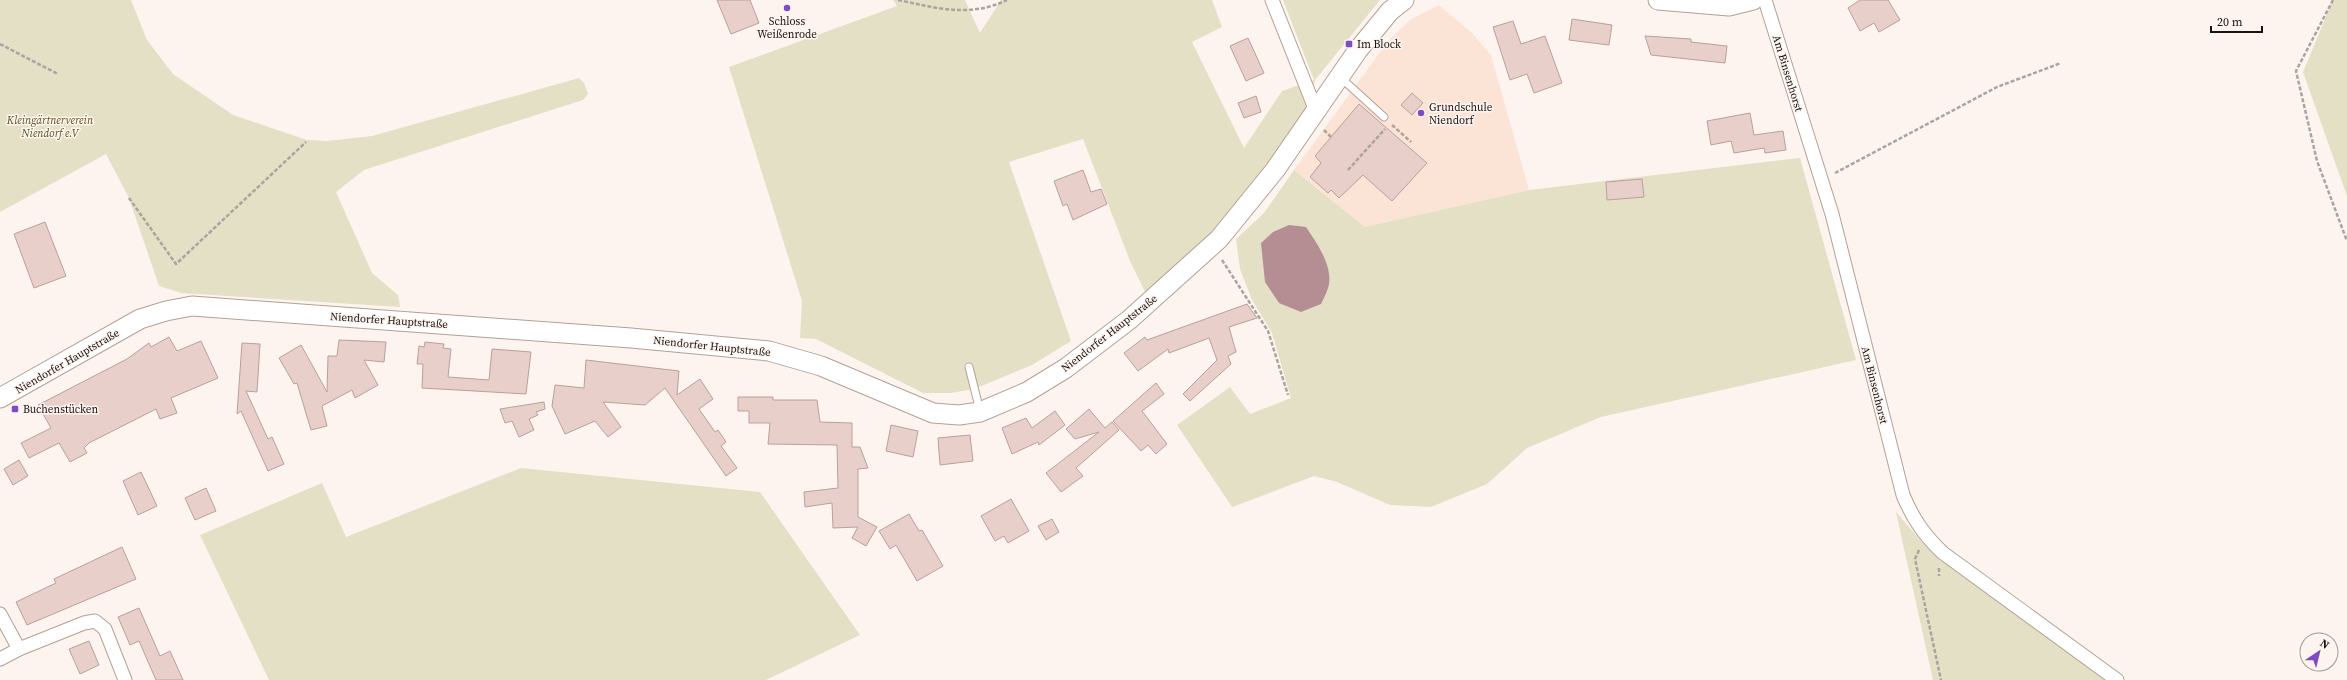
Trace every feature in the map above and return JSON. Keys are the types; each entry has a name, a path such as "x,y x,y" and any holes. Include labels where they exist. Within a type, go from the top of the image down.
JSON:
{"main road":[{"name":"Niendorfer Hauptstraße","path":"0,398 140,319 166,311 192,306 654,340 769,351 821,366 932,413 958,415 980,412 1027,392 1066,368 1130,320 1212,245 1257,193 1340,77 1390,11 1404,0"},
{"path":"1658,0 1728,6 1752,0"}],"street":[{"path":"1272,0 1316,111"},
{"name":"Am Binsenhorst","path":"1765,0 1832,214 1903,495 1913,518 1925,536 1943,553 2117,680"},
{"path":"0,614 19,649"},
{"path":"0,660 19,649 84,623 95,621 105,629 125,680"}],"lane":[{"path":"1340,77 1384,117"},
{"path":"970,367 980,412"}],"path":[{"path":"898,0 950,11 976,10 1007,0"},
{"path":"2333,0 2296,71 2317,160 2347,241"},
{"path":"0,44 58,74"},
{"path":"1821,180 1997,87 2061,63"},
{"path":"1384,117 1411,142"},
{"path":"1348,170 1391,123"},
{"path":"129,198 176,264 306,142"},
{"path":"1212,245 1268,331 1288,395"},
{"path":"1925,536 1915,559 1941,680"}],"shaded area":[{"name":"Grundschule Niendorf","path":"1439,5 1472,33 1491,55 1529,190 1365,227 1294,170 1388,41 1411,19"},
{"path":"1289,225 1306,227 1326,261 1329,276 1328,289 1321,304 1301,312 1279,303 1265,282 1261,243 1273,232"}],"green space":[{"name":"Kleingärtnerverein Niendorf e.V","path":"0,0 131,0 147,40 173,74 233,115 307,140 327,141 372,136 579,78 584,83 588,94 583,100 364,170 336,192 372,273 398,295 400,307 181,293 159,286 129,198 106,154 0,212"},
{"path":"893,0 965,0 980,33 1001,0 1212,0 1222,27 1192,42 1244,148 1282,91 1314,80 1283,0 1380,0 1315,80 1307,115 1248,205 1150,302 1130,261 1083,139 1009,162 1071,341 1032,365 974,389 951,393 923,393 816,339 800,338 802,301 729,67 897,6"},
{"path":"2333,0 2347,0 2347,196 2303,72"},
{"path":"1800,158 1856,360 1601,417 1527,448 1487,484 1431,507 1390,505 1337,482 1314,476 1232,507 1177,425 1230,387 1250,414 1291,398 1272,333 1252,300 1240,269 1236,239 1264,213 1294,170 1365,227 1529,190"},
{"path":"521,468 760,492 860,635 766,680 269,680 200,535 322,483 346,537"},
{"path":"1896,512 1922,542 1936,554 2105,680 1933,680"}],"building":[{"path":"717,0 750,0 759,23 731,34"},
{"path":"1860,0 1888,0 1900,20 1879,32 1874,23 1860,31 1848,8"},
{"path":"1572,19 1612,25 1609,45 1569,40"},
{"path":"1513,21 1521,44 1545,36 1562,83 1534,93 1527,74 1510,80 1493,27"},
{"path":"1645,36 1691,39 1691,42 1727,46 1725,63 1651,55"},
{"path":"1248,38 1264,73 1246,81 1230,46"},
{"path":"1412,93 1423,103 1412,115 1401,105"},
{"path":"1256,96 1261,112 1244,118 1238,103"},
{"path":"1359,104 1427,163 1392,201 1363,175 1339,198 1331,190 1328,193 1310,177 1321,163 1315,156"},
{"path":"1750,113 1754,135 1783,131 1786,150 1765,153 1764,148 1734,153 1731,141 1711,145 1707,121"},
{"path":"1083,170 1091,192 1101,189 1107,204 1073,220 1067,204 1063,206 1054,181"},
{"path":"1642,179 1644,197 1607,200 1606,182"},
{"path":"45,222 66,276 34,288 14,234"},
{"path":"1247,304 1257,318 1229,327 1236,352 1228,356 1231,364 1190,401 1183,394 1217,360 1209,338 1169,353 1168,349 1138,371 1124,353 1145,337 1147,340"},
{"path":"169,337 177,351 201,341 218,378 171,398 177,413 160,419 156,409 89,443 84,448 87,453 70,462 59,443 29,458 21,443 51,428 38,405 127,359 149,343 151,347"},
{"path":"339,340 386,342 384,362 364,360 378,385 355,398 352,390 322,406 327,426 311,430 297,383 294,384 279,358 301,345 327,392 328,356 337,356"},
{"path":"425,342 444,344 443,348 451,349 448,377 489,380 492,349 531,352 526,394 422,388 423,364 417,364 419,346 424,347"},
{"path":"242,343 260,344 257,392 246,391 268,439 272,437 284,464 268,471 241,411 237,414"},
{"path":"586,360 679,371 677,395 700,379 713,399 699,409 715,432 718,430 726,442 721,446 737,468 726,476 665,388 645,405 603,402 621,427 608,437 595,421 565,434 552,406 555,385 584,388"},
{"path":"1156,383 1164,394 1142,411 1167,444 1156,454 1148,445 1141,451 1113,421"},
{"path":"738,397 773,397 773,400 817,400 820,422 852,423 852,447 860,447 868,468 858,469 858,517 877,527 866,546 852,538 858,527 833,528 832,503 805,507 804,492 838,488 837,445 768,444 770,423 749,423 749,411 738,411"},
{"path":"544,402 545,409 536,412 538,415 529,419 534,430 519,437 512,421 505,423 500,409"},
{"path":"1089,409 1105,428 1112,422 1119,430 1076,468 1083,476 1061,492 1046,473 1099,432 1075,439 1066,429"},
{"path":"1055,411 1065,425 1039,445 1038,442 1012,454 1002,428 1026,418 1032,428"},
{"path":"891,425 918,431 913,457 886,451"},
{"path":"970,435 973,461 940,465 938,438"},
{"path":"19,460 28,476 13,485 4,469"},
{"path":"141,472 157,506 138,515 123,481"},
{"path":"206,488 216,511 195,520 185,498"},
{"path":"1011,499 1029,531 1008,543 1004,536 995,541 981,516"},
{"path":"909,514 919,531 922,530 943,566 917,581 896,545 890,549 879,531"},
{"path":"1052,519 1059,532 1046,540 1038,526"},
{"path":"122,547 136,579 27,625 16,602 56,583 54,579"},
{"path":"139,608 160,656 170,651 183,680 156,680 139,641 130,645 118,617"},
{"path":"89,641 99,665 80,674 69,649"}],"place":[{"name":"Schloss Weißenrode","path":"787,8"},
{"name":"Im Block","path":"1349,44"},
{"name":"Grundschule Niendorf","path":"1421,113"},
{"name":"Buchenstücken","path":"15,409"}]}
